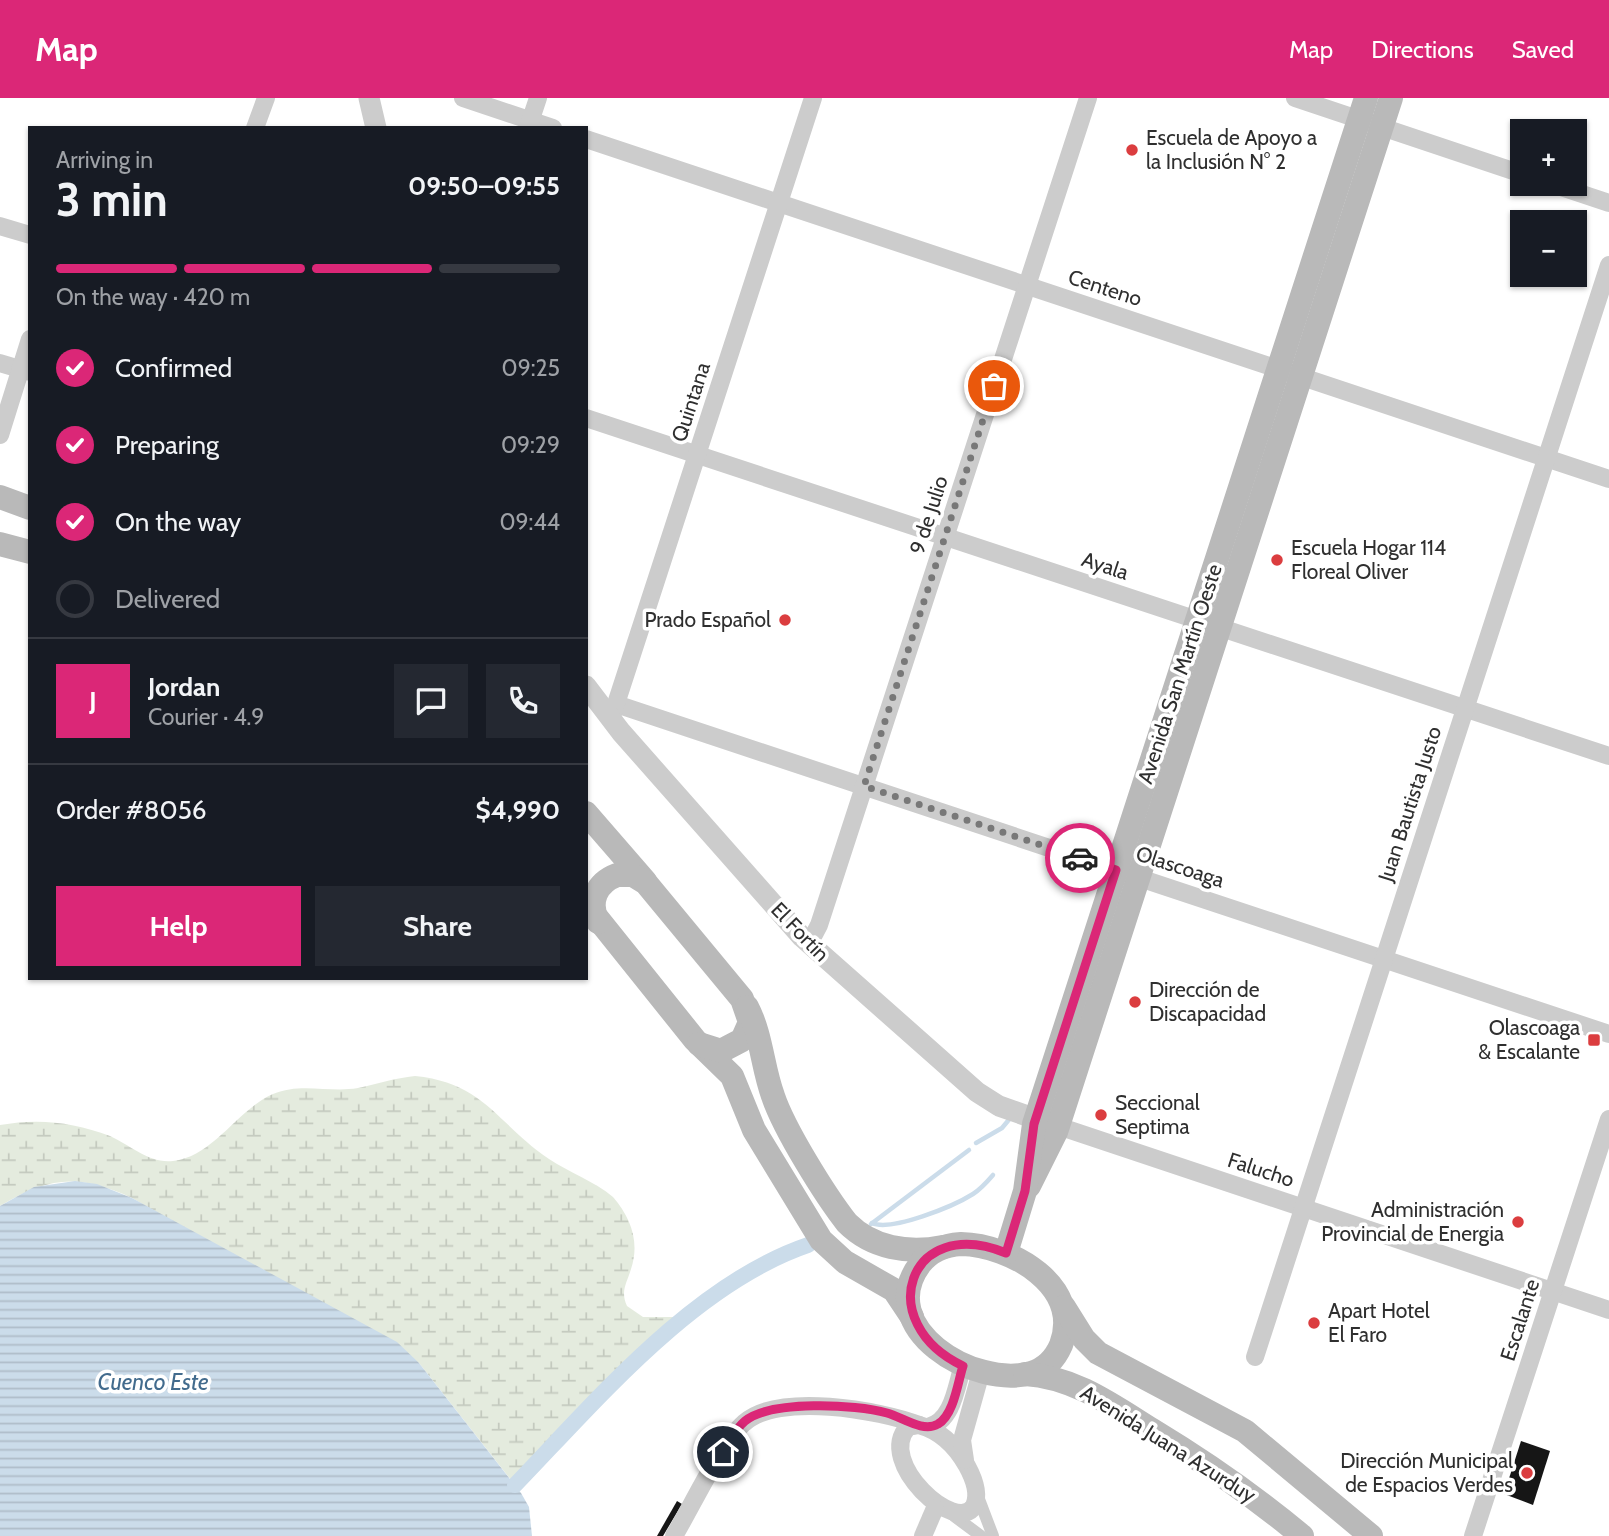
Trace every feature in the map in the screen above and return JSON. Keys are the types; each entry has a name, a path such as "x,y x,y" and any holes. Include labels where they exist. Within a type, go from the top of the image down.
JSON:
{"main road":[{"name":"Avenida San Martín Oeste","path":"1006,1253 1025,1191 1030,1143 1047,1123 1290,373 1369,115 1391,98"},
{"path":"0,497 28,507"},
{"path":"0,544 28,551"},
{"path":"588,815 650,887 747,1007 759,1034 776,1105 847,1223 871,1241 907,1250 976,1244 1006,1253 1042,1276 1059,1300 1065,1322 1058,1352 1043,1367 1025,1374 1005,1376 972,1369 933,1347 894,1290 832,1252 798,1205 754,1130 734,1079 695,1040 592,913 596,892 607,880 628,874 638,877 650,887"},
{"path":"695,1040 711,1050 735,1046 749,1027 747,1007"},
{"path":"798,1205 825,1189"},
{"path":"912,1317 909,1302 915,1273 927,1256 947,1246"},
{"name":"Avenida Juana Azurduy","path":"1059,1300 1084,1339 1098,1353 1245,1431 1371,1536"},
{"name":"Avenida Juana Azurduy","path":"1025,1374 1064,1381 1101,1398 1227,1476 1302,1536"}],"street":[{"path":"257,126 266,98"},
{"path":"369,98 376,126"},
{"path":"463,98 529,124 538,98"},
{"name":"Quintana","path":"614,712 813,98"},
{"name":"9 de Julio","path":"809,944 819,925 1088,98"},
{"path":"1295,98 1369,115 1510,169"},
{"name":"Centeno","path":"588,140 1609,479"},
{"path":"1587,196 1609,203"},
{"path":"0,226 28,234"},
{"name":"Juan Bautista Justo","path":"1255,1357 1609,265"},
{"path":"0,435 25,371 28,352"},
{"path":"0,363 25,371"},
{"name":"Ayala","path":"588,419 1609,756"},
{"name":"El Fortín","path":"588,688 614,712 809,944 977,1092 999,1106 1047,1123"},
{"name":"Olascoaga","path":"614,712 864,786 1609,1034"},
{"name":"Escalante","path":"1474,1536 1609,1119"},
{"name":"Falucho","path":"1047,1123 1609,1310"},
{"path":"972,1369 939,1424 904,1432 901,1455 916,1487 935,1508 954,1516 981,1536"},
{"path":"972,1369 962,1440 965,1463 993,1536"},
{"path":"674,1536 736,1431 755,1415 781,1408 857,1408 888,1413 924,1426 948,1440 965,1463"},
{"path":"954,1516 966,1516 971,1512 977,1498 975,1488"},
{"path":"923,1536 935,1508"}],"green space":[{"path":"415,1076 439,1080 474,1096 531,1146 613,1197 625,1213 634,1240 634,1259 624,1291 627,1306 643,1317 687,1317 607,1389 515,1485 419,1363 132,1198 96,1185 65,1182 34,1189 0,1206 0,1125 42,1122 83,1127 110,1136 156,1160 173,1161 201,1151 248,1110 273,1094 305,1088 358,1088"}],"water":[{"name":"Cuenco Este","path":"75,1181 97,1184 132,1198 397,1342 419,1363 521,1493 529,1507 532,1536 0,1536 0,1206 34,1187"}],"building":[{"name":"Dirección Municipal de Espacios Verdes","path":"1521,1441 1550,1451 1533,1505 1504,1494"},
{"path":"677,1501 682,1504 663,1536 657,1536"}],"waterway":[{"path":"976,1143 1002,1128 1012,1116"},
{"path":"871,1224 969,1150"},
{"path":"872,1223 893,1224 938,1211 973,1194 993,1175"},
{"path":"515,1485 614,1382 687,1316 726,1287 766,1263 808,1245"}],"way so far":[{"path":"994,386 864,786 1080,858"}],"place":[{"name":"Escuela de Apoyo a la Inclusión N° 2","path":"1132,150"},
{"name":"Escuela Hogar 114 Floreal Oliver","path":"1277,560"},
{"name":"Prado Español","path":"785,620"},
{"name":"Dirección de Discapacidad","path":"1135,1002"},
{"name":"Olascoaga & Escalante","path":"1594,1040"},
{"name":"Seccional Septima","path":"1101,1115"},
{"name":"Administración Provincial de Energia","path":"1518,1222"},
{"name":"Apart Hotel El Faro","path":"1314,1323"},
{"name":"Dirección Municipal de Espacios Verdes","path":"1527,1473"}],"route":[{"path":"723,1452 745,1422 755,1415 781,1408 857,1408 888,1413 929,1427 943,1420 950,1408 963,1366 933,1347 919,1330 910,1310 910,1287 915,1273 927,1256 947,1246 976,1244 1006,1253 1025,1191 1034,1124 1116,870 1080,858"}]}
